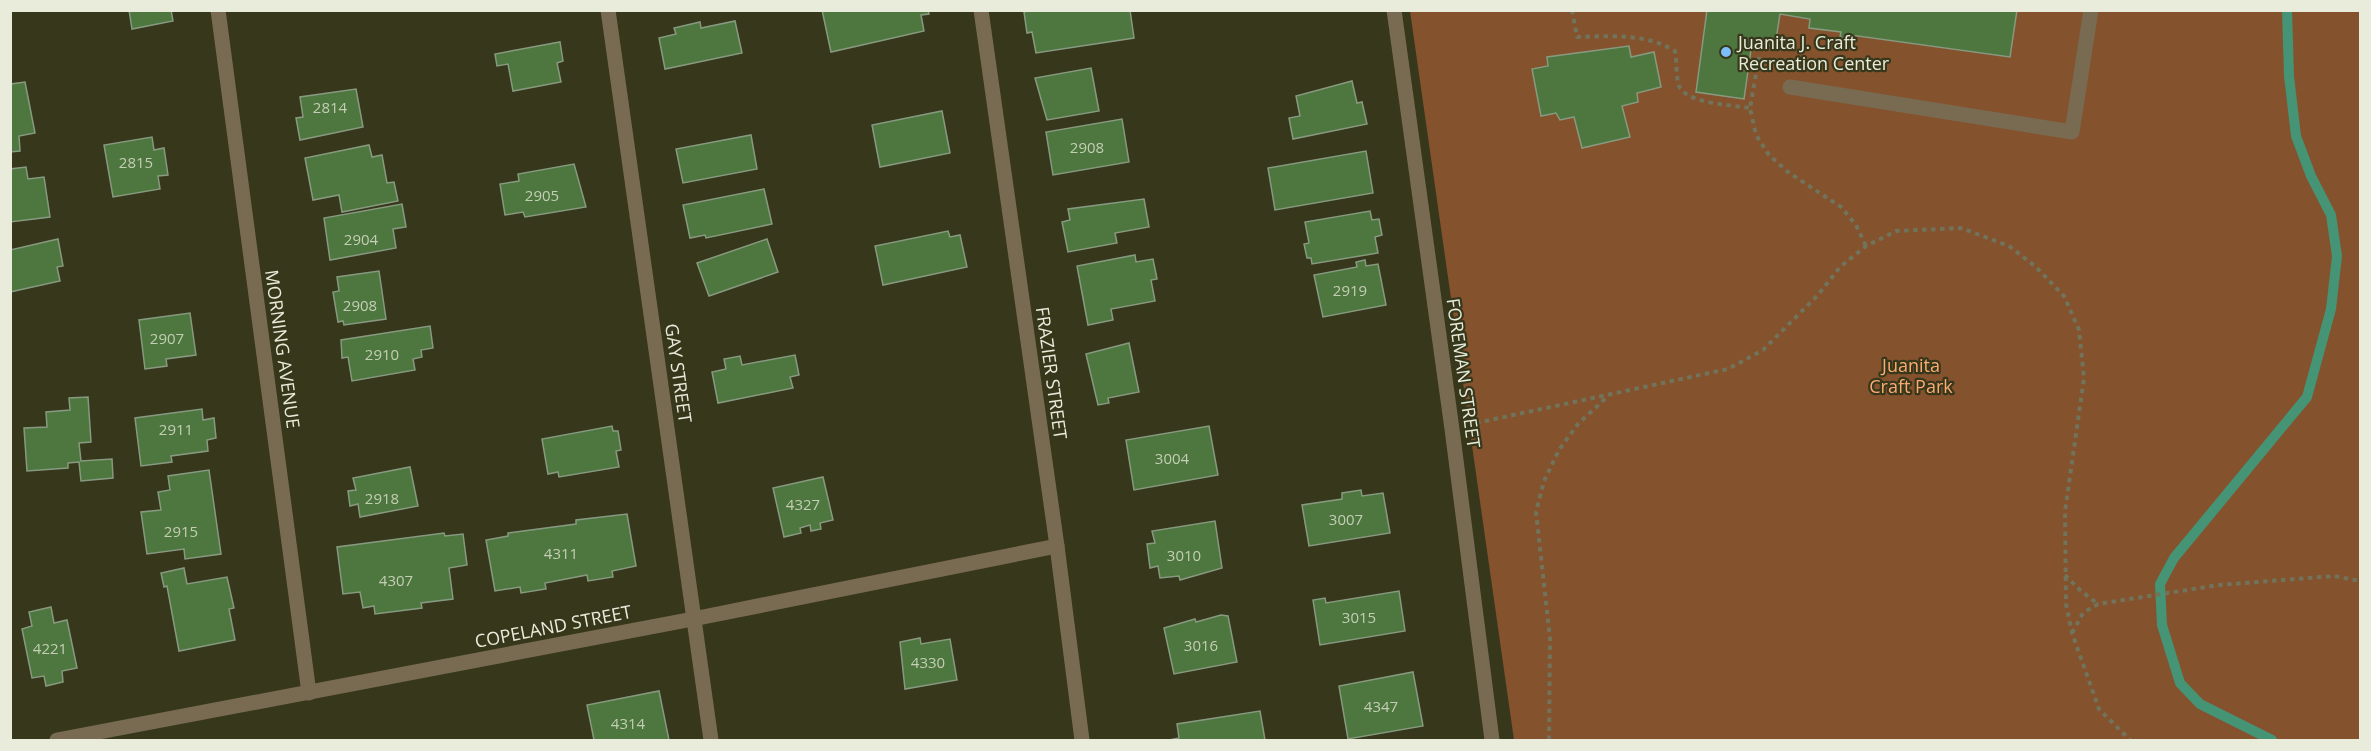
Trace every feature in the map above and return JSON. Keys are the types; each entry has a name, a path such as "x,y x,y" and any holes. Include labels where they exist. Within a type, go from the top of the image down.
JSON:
{"street":[{"name":"MORNING AVENUE","path":"218,10 309,693"},
{"name":"GAY STREET","path":"608,10 711,741"},
{"name":"FRAZIER STREET","path":"981,10 1057,546 1082,741"},
{"name":"FOREMAN STREET","path":"1394,10 1452,429 1492,741"},
{"path":"1790,87 2072,132 2091,10"},
{"name":"COPELAND STREET","path":"57,741 693,619 1057,546"}],"path":[{"path":"1572,10 1577,37 1620,35 1663,44 1675,51 1678,84 1683,94 1695,99 1750,108"},
{"path":"1759,57 1750,108 1756,135 1769,155 1788,172 1842,207 1856,225 1866,246"},
{"path":"1452,429 1728,369 1763,350 1818,296 1840,267 1866,246 1896,231 1961,228 2009,246 2036,266 2064,296 2079,330 2084,378 2065,511 2066,604 2072,633 2099,709 2130,741"},
{"path":"1549,741 1550,639 1536,512 1544,481 1559,450 1578,424 1607,396"},
{"path":"2065,574 2098,604"},
{"path":"2072,633 2083,612 2098,604 2219,585 2334,576 2361,581"}],"green space":[{"name":"Juanita Craft Park","path":"1410,11 2360,11 2360,740 1514,740"}],"building":[{"path":"129,10 171,10 173,21 132,29"},
{"path":"822,10 928,10 929,14 921,15 924,31 831,52"},
{"path":"1033,10 1130,10 1134,38 1036,53 1032,32 1027,33 1024,12"},
{"name":"Juanita J. Craft Recreation Center","path":"1707,10 2017,10 2010,57 1851,35 1851,39 1840,37 1841,32 1809,28 1810,19 1780,14 1775,46 1752,43 1744,99 1696,92"},
{"path":"735,21 742,53 665,69 659,38 676,34 674,28 700,22 701,28"},
{"path":"560,42 563,61 557,63 561,82 513,91 508,64 497,66 495,54"},
{"path":"1629,46 1631,57 1654,52 1661,87 1637,93 1638,102 1622,106 1630,137 1582,148 1574,117 1560,120 1556,113 1541,116 1532,69 1548,66 1547,57"},
{"path":"1091,68 1099,111 1047,120 1035,78"},
{"path":"1352,81 1357,103 1362,102 1367,124 1293,139 1289,118 1300,116 1296,96"},
{"path":"25,82 35,133 19,136 20,151 10,152 11,84"},
{"path":"356,89 363,127 300,140 296,118 303,117 300,97"},
{"path":"942,111 950,153 880,167 872,125"},
{"path":"1122,119 1129,162 1053,175 1046,132"},
{"path":"751,135 757,169 683,183 676,149"},
{"path":"152,137 154,150 164,148 168,175 158,176 160,189 113,197 104,145"},
{"path":"369,145 372,157 382,155 387,183 394,182 398,201 342,212 339,195 313,200 305,158"},
{"path":"1366,151 1373,193 1275,210 1268,168"},
{"path":"574,164 586,207 525,217 523,212 505,215 500,184 519,181 518,174"},
{"path":"26,167 28,179 44,177 50,217 10,222 10,169"},
{"path":"764,189 772,224 706,238 705,235 690,238 683,205"},
{"path":"1144,199 1149,227 1115,233 1117,243 1068,252 1062,222 1070,220 1068,209"},
{"path":"402,204 406,227 393,229 396,248 330,260 324,218"},
{"path":"1370,211 1372,220 1379,219 1382,235 1375,237 1378,253 1312,264 1311,258 1307,258 1304,244 1309,243 1305,222"},
{"path":"948,231 950,237 960,235 967,267 883,285 875,246"},
{"path":"58,239 63,266 57,267 60,281 10,292 10,250"},
{"path":"767,239 778,272 709,296 697,263"},
{"path":"1135,255 1136,262 1153,259 1157,279 1151,280 1155,301 1111,309 1113,320 1088,325 1077,266"},
{"path":"1365,260 1366,266 1378,264 1386,305 1323,317 1314,275 1357,267 1356,262"},
{"path":"379,271 386,319 344,325 343,321 338,322 333,292 339,291 337,277"},
{"path":"190,313 196,355 166,359 167,366 145,369 139,320"},
{"path":"430,326 433,348 421,350 422,357 413,359 415,370 352,381 348,357 342,358 341,340"},
{"path":"1129,343 1139,392 1108,398 1109,403 1098,405 1086,354"},
{"path":"795,355 799,375 790,377 793,388 718,403 712,372 726,369 724,359 740,356 742,365"},
{"path":"88,397 91,442 79,443 81,461 112,459 113,478 81,481 79,462 68,463 68,468 27,471 24,428 47,427 46,412 70,410 69,398"},
{"path":"202,409 203,420 214,418 216,438 207,440 208,451 171,456 172,462 141,466 135,418"},
{"path":"612,426 613,431 618,431 621,450 616,451 619,467 559,477 558,472 548,474 542,439"},
{"path":"1209,426 1218,475 1134,490 1126,440"},
{"path":"410,467 418,506 360,517 358,504 350,506 348,491 356,490 353,478"},
{"path":"209,470 221,554 185,559 184,549 147,554 141,512 161,510 158,492 170,490 168,476"},
{"path":"823,477 833,520 820,523 821,529 811,531 810,525 800,528 801,533 784,537 773,488"},
{"path":"1361,490 1362,496 1383,493 1390,533 1309,546 1302,505 1342,499 1342,493"},
{"path":"627,514 636,566 612,571 613,577 588,581 587,575 545,583 546,589 521,593 520,587 495,591 486,540 508,536 508,533 576,524 576,520"},
{"path":"1215,521 1222,568 1180,580 1179,576 1160,578 1158,566 1150,568 1147,544 1155,543 1152,531"},
{"path":"444,533 445,536 463,534 467,565 449,568 453,599 421,603 422,608 375,614 374,606 363,608 360,592 343,594 337,547"},
{"path":"184,568 187,584 227,577 234,608 229,609 235,640 179,651 167,586 164,587 161,573"},
{"path":"1399,591 1405,631 1320,645 1313,600 1325,598 1326,603"},
{"path":"51,607 54,623 67,620 77,668 62,671 63,682 46,686 44,676 32,678 22,629 32,626 29,612"},
{"path":"1221,615 1228,616 1237,662 1174,674 1164,628 1195,619 1196,622"},
{"path":"920,638 921,644 950,639 957,680 905,689 900,642"},
{"path":"1413,672 1423,726 1348,739 1339,686"},
{"path":"659,691 669,740 594,740 587,705"},
{"path":"1260,711 1265,740 1169,740 1179,738 1177,724"}],"waterway":[{"path":"2272,740 2200,704 2180,683 2162,625 2160,584 2174,558 2307,397 2331,309 2337,256 2331,215 2311,176 2296,136 2289,76 2287,10"}],"place":[{"name":"Juanita J. Craft Recreation Center","path":"1726,52"}]}
